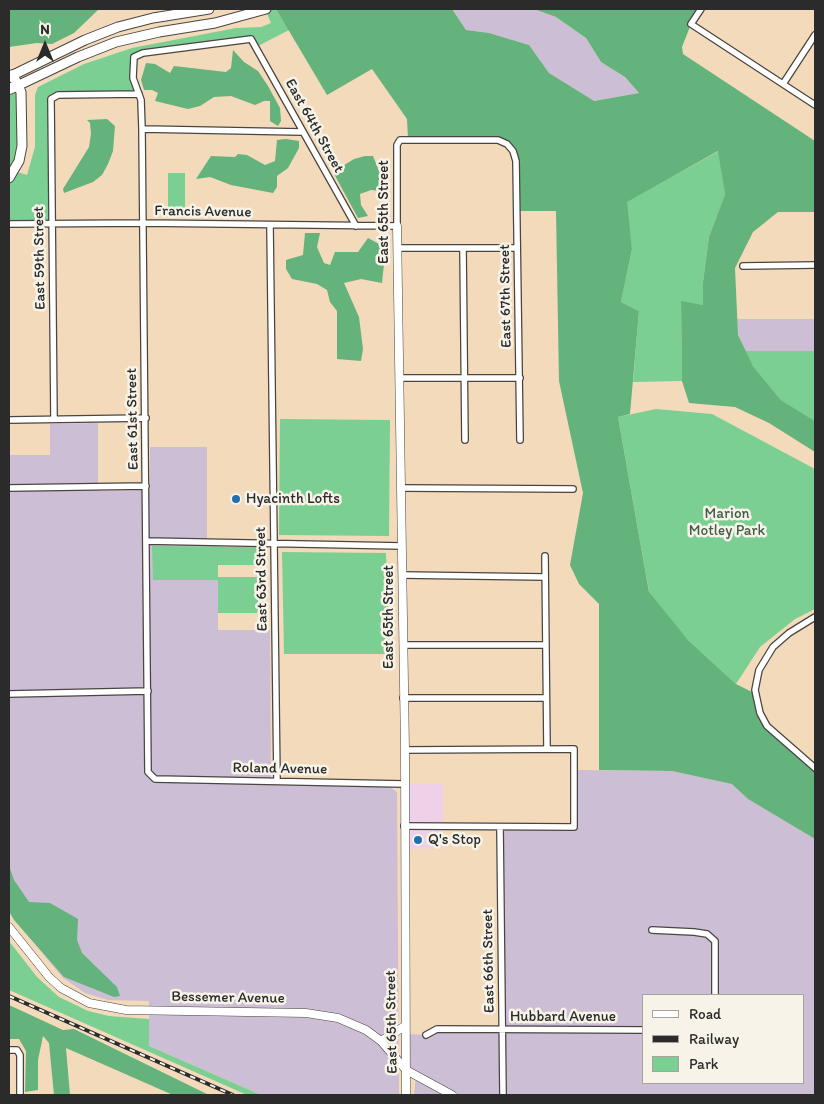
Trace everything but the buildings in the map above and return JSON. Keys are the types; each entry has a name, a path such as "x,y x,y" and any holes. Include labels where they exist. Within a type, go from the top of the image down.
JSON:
{"main road":[{"path":"9,178 19,161 22,146 21,95 14,87 11,76 74,45 118,27 153,18 209,9"},
{"path":"14,87 78,57 116,42 159,32 215,23 266,9"}],"street":[{"path":"701,9 691,24 815,105"},
{"path":"783,84 815,35"},
{"name":"East 61st Street","path":"155,778 148,772 142,129 139,94 133,81 134,57 143,53 250,39"},
{"name":"East 64th Street","path":"250,39 356,226"},
{"name":"East 59th Street","path":"54,419 51,104 53,96 139,94"},
{"path":"142,129 302,132"},
{"name":"East 65th Street","path":"406,1095 405,750 397,144 400,140 408,138 498,140 507,144 513,151"},
{"name":"East 67th Street","path":"513,151 516,161 520,440"},
{"name":"Francis Avenue","path":"9,224 142,223 397,226"},
{"name":"East 63rd Street","path":"270,226 277,781"},
{"path":"397,248 517,248"},
{"path":"463,248 465,440"},
{"path":"743,266 815,266"},
{"path":"399,378 520,378"},
{"path":"9,420 146,418"},
{"path":"9,488 146,486"},
{"path":"402,488 573,489"},
{"path":"146,541 402,546"},
{"path":"545,556 547,750"},
{"path":"402,575 545,577"},
{"path":"815,616 789,633 773,647 759,670 756,682 757,702 767,726 815,768"},
{"path":"403,645 546,645"},
{"path":"9,694 148,691"},
{"path":"403,698 546,698"},
{"path":"404,826 574,827 574,750 405,750"},
{"name":"Roland Avenue","path":"155,778 404,784"},
{"name":"East 66th Street","path":"500,827 503,1095"},
{"name":"Bessemer Avenue","path":"9,927 49,977 61,988 89,1003 126,1010 322,1014 351,1023 381,1041 406,1070 452,1095"},
{"path":"652,930 672,929 707,934 715,941 714,994"},
{"path":"381,1041 405,1026"},
{"name":"Hubbard Avenue","path":"426,1035 434,1029 642,1030"},
{"path":"9,1050 18,1050 20,1056 20,1095"}],"shaded area":[{"path":"452,9 534,9 556,17 586,38 601,62 625,77 639,93 593,101 549,73 529,45 489,33 466,30"},
{"path":"737,319 815,319 815,351 745,351 738,335"},
{"path":"98,423 98,491 150,490 150,447 207,447 207,545 218,546 218,630 270,630 271,785 390,787 397,792 399,1095 261,1095 149,1046 149,1001 108,1000 85,993 63,978 9,913 9,455 50,455 50,424"},
{"path":"574,770 672,771 733,784 748,799 815,839 815,1095 414,1095 416,1076 406,1070 405,1034 426,1035 429,1031 502,1029 500,827 574,827"},
{"path":"404,784 443,784 443,848 404,849"}],"green space":[{"path":"9,9 99,9 74,33 52,44 37,43 9,47"},
{"path":"265,9 276,9 289,30 256,47 251,39 143,53 133,61 139,94 53,97 52,224 9,224 9,89 19,85 22,136 14,171 27,175 35,147 35,95 38,87 84,64 132,48 236,28 261,27 271,23"},
{"path":"276,9 452,9 466,30 489,33 529,45 549,73 594,101 639,93 625,77 601,62 586,38 556,17 534,9 701,9 691,24 682,47 683,54 815,141 815,212 778,212 753,232 735,268 738,335 753,366 781,400 815,421 815,452 769,423 735,407 689,403 682,381 681,301 703,305 703,282 709,237 725,194 718,151 627,202 632,249 621,302 639,311 630,414 618,417 649,592 688,640 736,684 756,694 767,726 815,768 815,839 748,799 732,784 672,771 599,770 599,604 579,584 570,565 583,493 559,381 556,211 517,211 513,151 499,140 408,138 407,119 372,69 327,95"},
{"path":"233,50 244,62 258,71 268,86 280,108 281,121 278,126 270,121 270,101 264,101 255,105 231,96 214,97 200,106 188,109 155,101 158,93 152,90 144,90 141,80 146,63 155,64 170,73 174,66 226,72 231,68"},
{"path":"107,119 115,126 113,151 102,175 93,182 64,193 63,189 89,147 91,134 90,123 87,120"},
{"path":"277,140 299,141 299,148 288,168 277,176 277,187 273,193 231,185 210,177 196,179 211,156 235,157 238,154 247,155 265,165 275,161"},
{"path":"719,151 725,194 709,237 703,282 703,305 681,302 682,381 633,382 639,311 621,302 632,249 626,202"},
{"path":"373,156 385,186 381,191 371,190 360,194 361,205 368,216 358,218 333,172 354,159"},
{"path":"168,173 185,173 185,215 168,215"},
{"path":"305,233 320,233 317,247 324,263 330,265 335,252 358,252 368,238 381,245 385,254 382,283 361,279 344,283 359,317 363,349 361,361 337,359 337,311 330,302 327,290 317,284 292,279 286,269 286,260 303,255"},
{"path":"745,351 815,351 815,421 781,400 753,366"},
{"name":"Marion Motley Park","path":"656,409 712,414 815,469 815,609 795,619 760,647 736,684 688,640 650,597 618,417"},
{"path":"280,419 390,420 389,536 279,535"},
{"path":"152,546 265,547 265,565 218,565 218,577 263,577 264,613 218,613 218,580 153,580"},
{"path":"282,552 386,553 390,654 284,654"},
{"path":"9,866 14,880 29,902 50,903 78,919 77,940 82,953 117,987 120,996 114,997 64,977 14,920 9,911"},
{"path":"9,941 37,977 59,997 88,1011 109,1016 149,1019 149,1046 261,1095 247,1095 9,990"},
{"path":"9,1005 63,1030 74,1029 209,1095 173,1095 66,1048 70,1095 54,1095 49,1043 43,1036 38,1060 38,1090 25,1092 26,1051 19,1039 9,1039"}],"railway":[{"path":"9,996 233,1095"}],"place":[{"name":"Hyacinth Lofts","path":"236,499"},
{"name":"Q's Stop","path":"418,840"}]}
